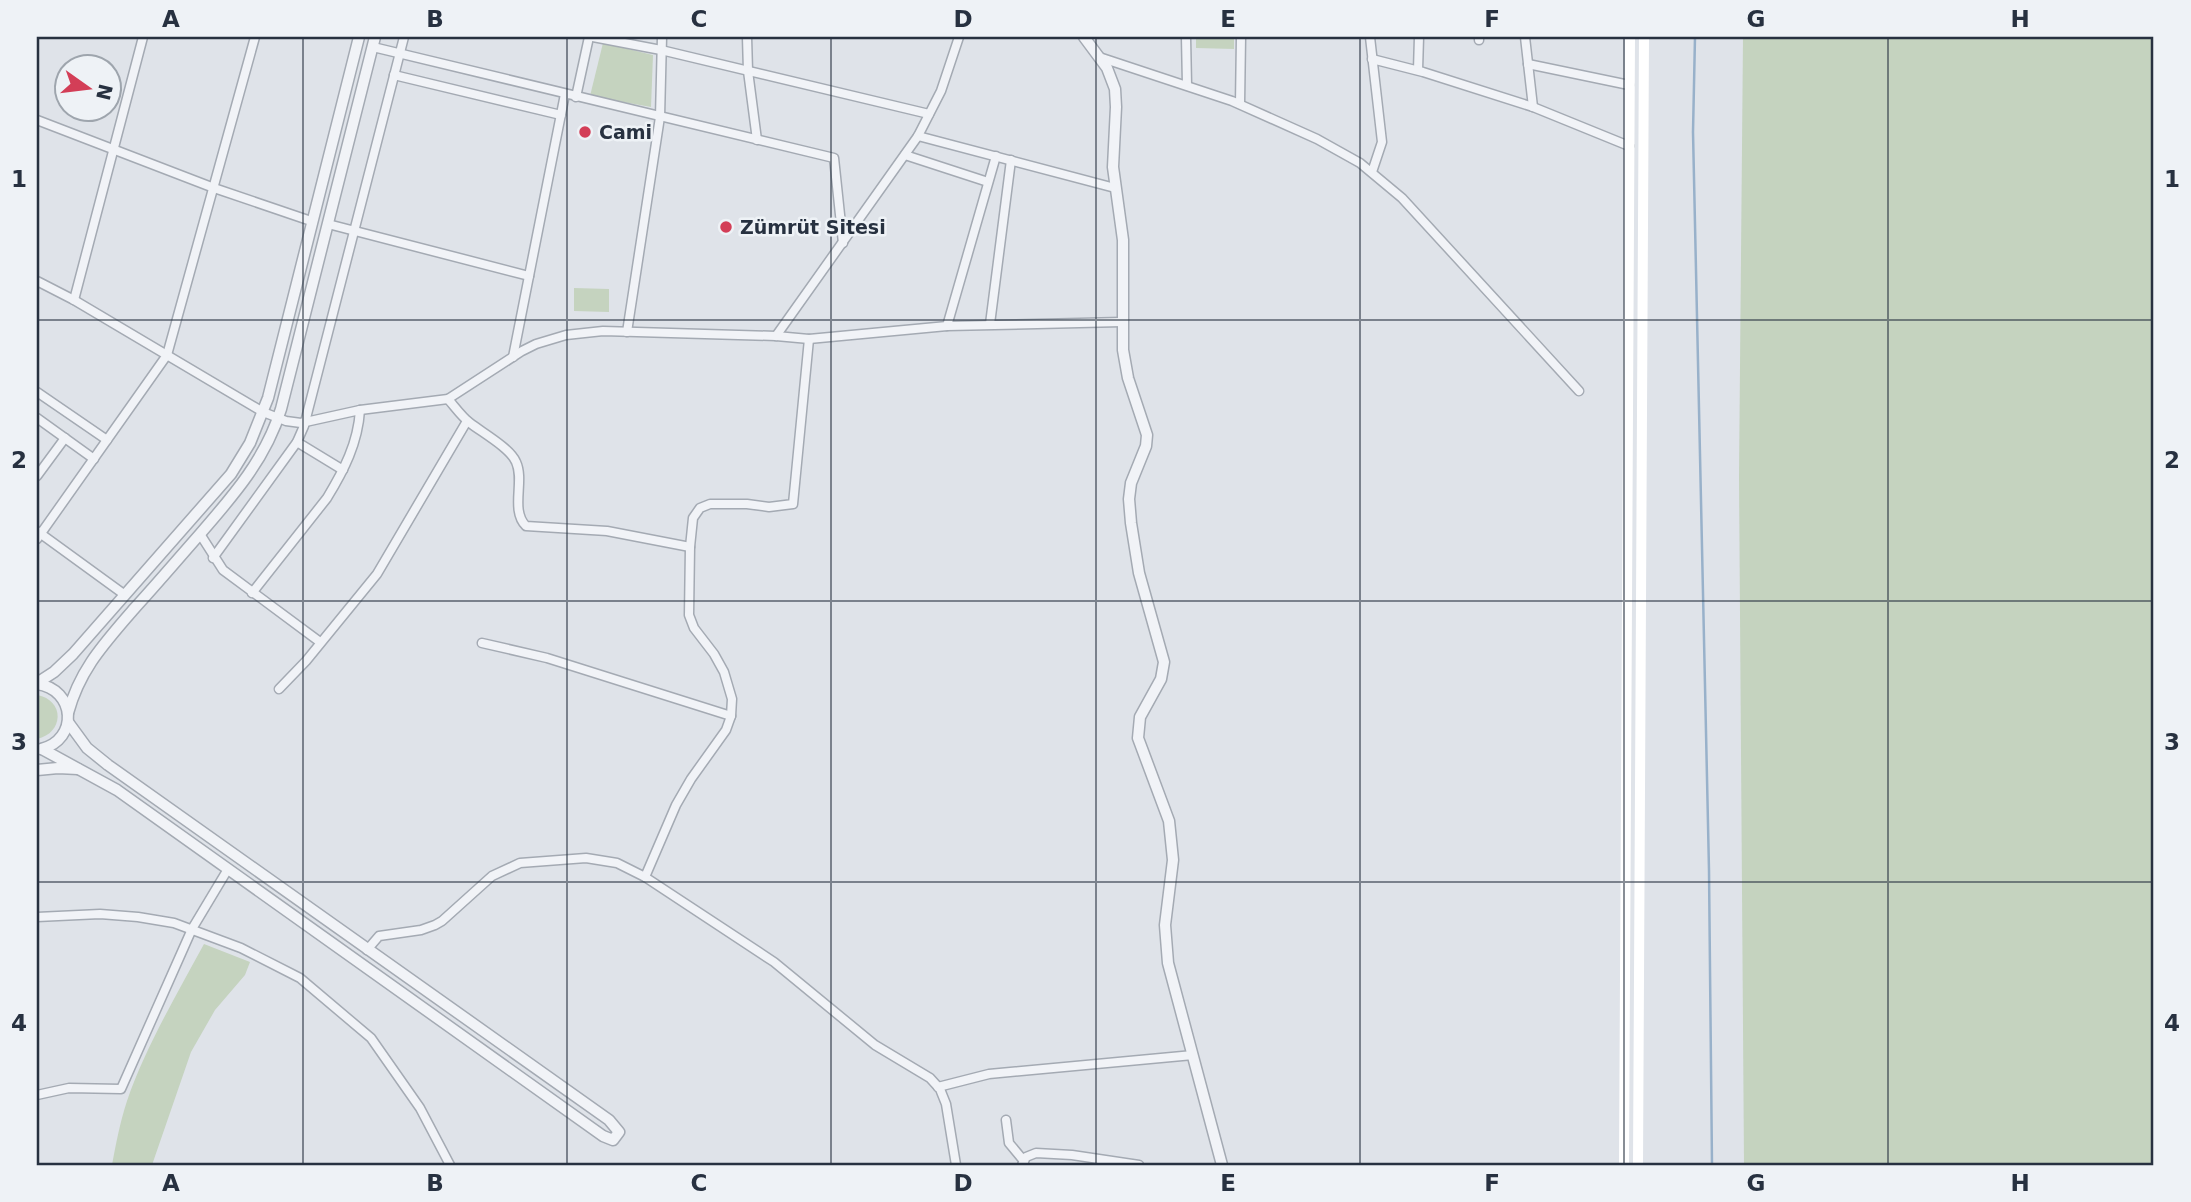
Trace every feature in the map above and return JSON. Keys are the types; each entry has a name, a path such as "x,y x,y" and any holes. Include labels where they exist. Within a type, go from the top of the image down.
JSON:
{"main road":[{"path":"1624,1165 1630,37"},
{"path":"1638,1165 1644,37"}],"street":[{"path":"75,300 143,37"},
{"path":"125,596 38,535 167,355 255,37"},
{"path":"37,684 73,654 125,596 231,474 250,443 263,412 359,37"},
{"path":"214,558 297,442 306,422 404,37"},
{"path":"576,97 591,37 661,50 929,114"},
{"path":"627,332 660,117 662,37"},
{"path":"747,37 748,71 757,140"},
{"path":"776,337 918,136 941,92 959,37"},
{"path":"1084,37 1107,68 1115,89 1112,150 1123,240 1122,322 1125,364 1147,435 1146,446 1133,473 1130,491 1132,538 1164,662 1161,679 1140,716 1138,738 1172,834 1173,860 1166,918 1168,963 1222,1165"},
{"path":"1186,37 1187,85"},
{"path":"1240,104 1241,37"},
{"path":"1370,37 1382,142 1372,172"},
{"path":"1418,71 1419,37"},
{"path":"1525,37 1533,107"},
{"path":"39,749 60,738 78,683 96,653 200,534 258,462 270,439 278,419 374,42 400,54 834,158 843,243"},
{"path":"1099,57 1240,104 1331,146 1372,172 1402,198 1580,391"},
{"path":"1372,59 1533,107 1629,146"},
{"path":"1528,64 1629,85"},
{"path":"394,75 561,115"},
{"path":"513,357 565,94"},
{"path":"37,120 214,188 312,221"},
{"path":"918,136 1115,188"},
{"path":"905,155 988,182"},
{"path":"947,326 996,156"},
{"path":"990,324 1010,160"},
{"path":"328,224 529,276"},
{"path":"37,281 75,300 263,412 295,423 360,410 448,399 536,344 591,331 809,340 947,326 1122,322"},
{"path":"645,877 676,806 691,779 726,730 731,716 732,699 724,672 715,654 694,628 689,615 693,518 705,505 715,503 769,507 793,503 809,340"},
{"path":"37,392 107,440"},
{"path":"448,399 467,421 509,452 515,460 518,471 519,513 526,526 607,531 690,547"},
{"path":"252,593 327,498 343,470 356,438 360,410"},
{"path":"37,418 94,459"},
{"path":"279,689 302,667 377,575 467,421"},
{"path":"37,476 65,438"},
{"path":"297,442 343,470"},
{"path":"200,534 223,570 320,642"},
{"path":"482,643 547,657 731,716"},
{"path":"37,684 48,687 59,695 66,706 68,718 87,748 108,765 609,1120 619,1132 613,1140 603,1136 117,790 82,769 39,749"},
{"path":"37,770 82,769"},
{"path":"367,950 379,936 421,930 442,921 492,876 520,863 586,858 617,863 645,877 774,962 875,1045 926,1075 938,1087 946,1104 956,1165"},
{"path":"37,1095 69,1088 121,1089 192,929 228,869"},
{"path":"37,917 120,915 156,920 192,929 241,948 300,978 371,1038 420,1108 450,1165"},
{"path":"938,1087 989,1074 1193,1055"},
{"path":"1006,1120 1009,1143 1023,1163 1029,1155 1036,1153 1094,1162 1139,1165"}],"green space":[{"path":"1196,37 1234,37 1234,49 1196,48"},
{"path":"1743,37 2154,37 2154,1165 1744,1165 1739,477"},
{"path":"603,43 653,55 651,107 590,96"},
{"path":"574,288 609,289 609,312 574,311"},
{"path":"37,695 53,703 58,717 52,730 37,739"},
{"path":"204,944 250,962 245,975 215,1010 191,1052 152,1165 112,1165 122,1117 134,1081 162,1021"}],"waterway":[{"path":"1695,37 1693,132 1709,870 1712,1165"}],"place":[{"name":"Cami","path":"585,132"},
{"name":"Zümrüt Sitesi","path":"726,227"}]}
